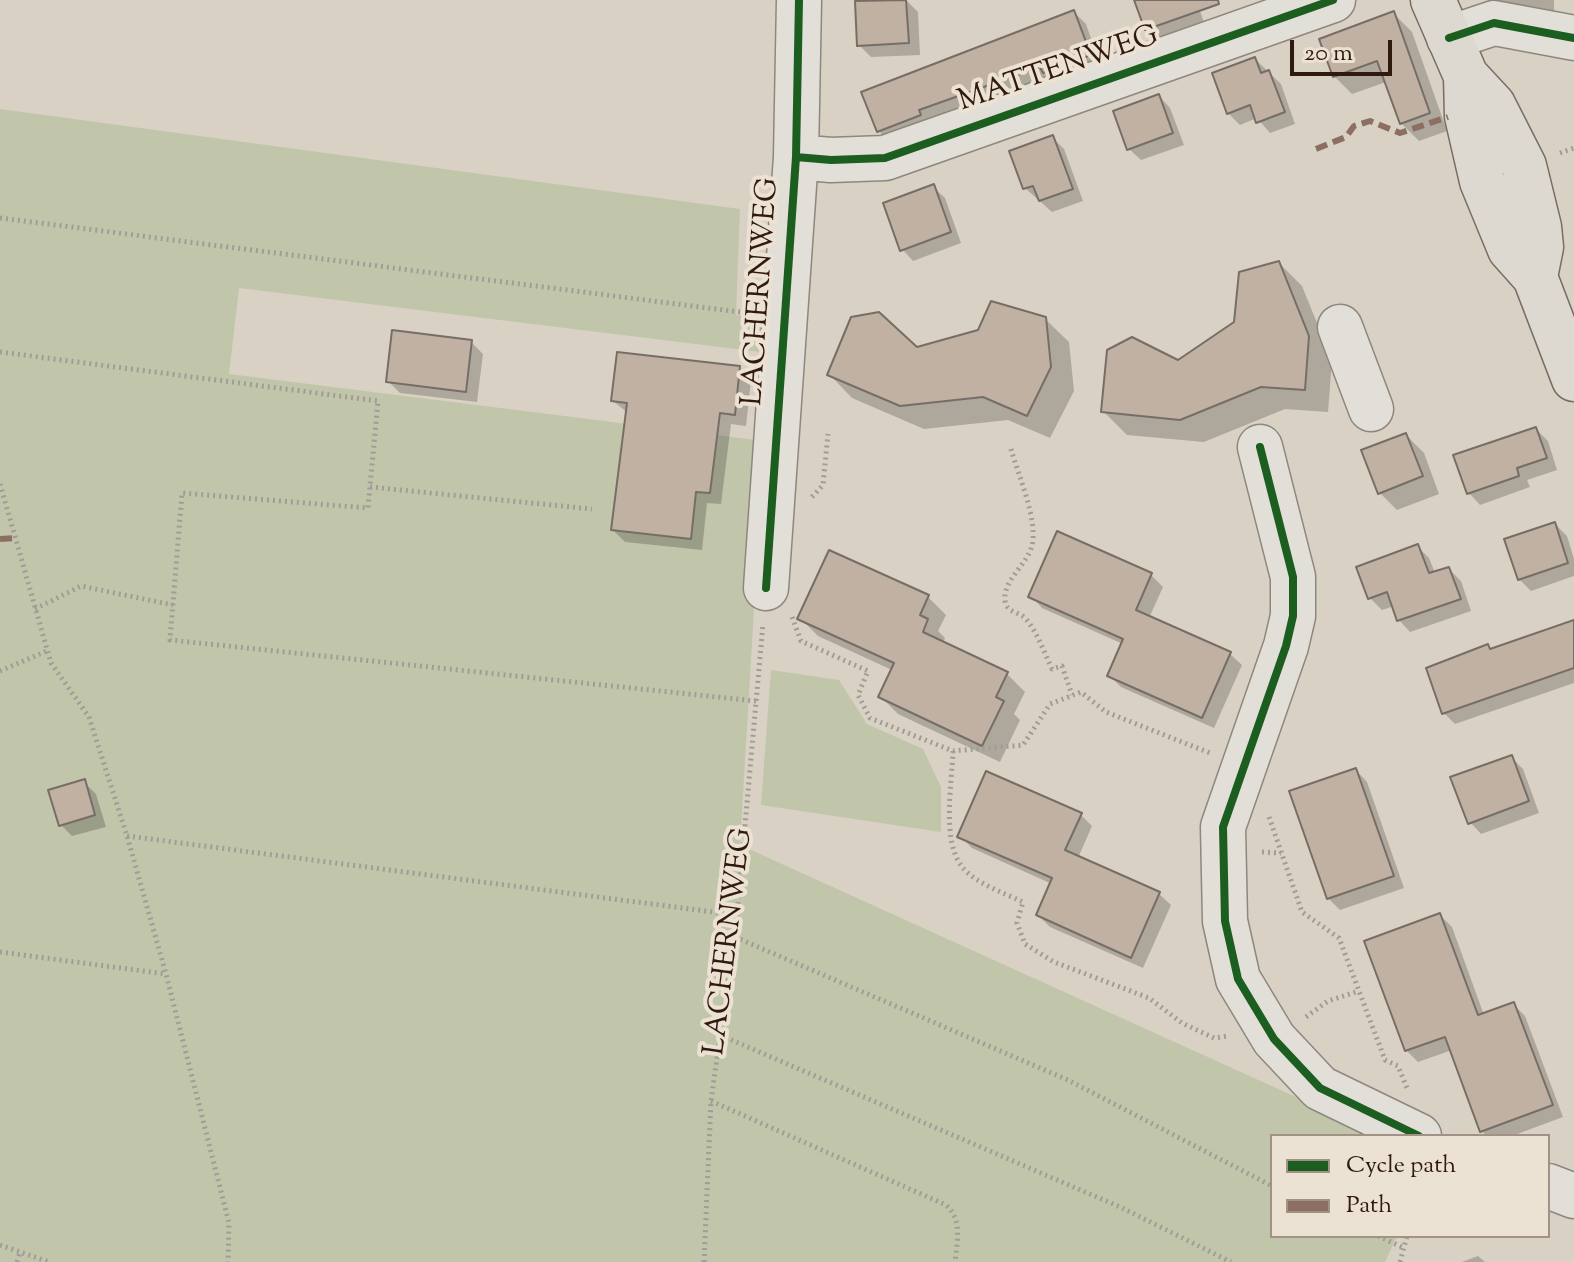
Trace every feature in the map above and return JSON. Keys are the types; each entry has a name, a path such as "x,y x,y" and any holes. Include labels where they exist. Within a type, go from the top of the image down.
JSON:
{"main road":[{"path":"1449,38 1482,181 1510,249 1535,277 1571,363"}],"street":[{"name":"LACHERNWEG","path":"778,600 785,317 796,157 799,0"},
{"name":"MATTENWEG","path":"796,157 831,160 885,158 1317,3"},
{"path":"1449,38 1494,23 1574,38"},
{"path":"1340,327 1371,409"},
{"path":"1260,447 1292,568 1293,616 1286,646 1223,827 1225,921 1238,979 1269,1030 1320,1088 1415,1134"},
{"path":"1550,1187 1574,1196"}],"path":[{"path":"0,218 785,317"},
{"path":"0,352 378,401 368,508 182,493 170,640 756,701"},
{"path":"809,501 823,485 828,434"},
{"path":"1011,449 1032,524 1033,542 1029,557 1005,594 1005,603 1010,611 1023,616 1052,669 1062,666 1072,695"},
{"path":"0,484 51,663 89,717 127,836 166,974 229,1223 228,1262"},
{"path":"370,487 592,509"},
{"path":"35,609 81,586 173,605"},
{"path":"778,600 801,641 868,671 858,695 870,718 953,751 1023,745 1050,704 1081,692 1106,712 1198,750 1244,763"},
{"path":"0,671 47,651"},
{"path":"953,751 950,840 955,856 965,870 1023,902 1017,923 1025,944 1054,962 1149,998 1182,1023 1214,1038 1269,1030 1328,1001 1359,991"},
{"path":"1266,808 1302,912 1339,938 1385,1060 1398,1066 1408,1091"},
{"path":"127,836 737,915"},
{"path":"735,937 1068,1080 1270,1185"},
{"path":"0,952 166,974"},
{"path":"720,1035 1120,1207 1231,1262"},
{"path":"711,1101 946,1205 954,1212 958,1225 955,1262"},
{"path":"1382,1238 1404,1248"},
{"path":"1400,1262 1406,1238"},
{"path":"0,1245 49,1262"},
{"path":"17,1262 20,1253"}],"green space":[{"path":"0,109 740,209 736,315 771,319 769,353 239,288 229,374 764,441 740,845 1378,1134 1270,1134 1270,1238 1396,1238 1385,1262 0,1262"},
{"path":"771,670 839,680 867,724 923,749 941,787 941,832 761,805"}],"building":[{"path":"906,0 909,43 857,46 855,1"},
{"path":"1134,0 1218,0 1219,4 1145,30"},
{"path":"1074,10 1091,55 1043,73 1040,67 919,110 921,115 877,132 861,92"},
{"path":"1394,11 1430,113 1400,124 1377,61 1333,77 1319,39"},
{"path":"1255,57 1261,73 1269,70 1285,112 1256,123 1250,105 1227,114 1212,73"},
{"path":"1159,94 1173,133 1127,150 1113,111"},
{"path":"1053,135 1073,189 1039,201 1033,186 1023,189 1009,151"},
{"path":"934,184 951,232 900,251 883,203"},
{"path":"1279,261 1309,336 1305,390 1261,387 1180,420 1101,412 1107,350 1132,337 1178,360 1234,322 1239,272"},
{"path":"991,301 1046,317 1051,367 1027,416 983,397 900,406 827,375 851,317 879,312 917,347 978,330"},
{"path":"392,330 472,340 466,392 386,382"},
{"path":"617,352 740,366 735,415 720,413 710,493 696,492 691,539 611,530 627,403 611,401"},
{"path":"1536,427 1547,458 1517,468 1519,476 1467,494 1453,455"},
{"path":"1406,433 1423,476 1378,494 1361,450"},
{"path":"1555,522 1568,563 1518,580 1504,539"},
{"path":"1057,531 1152,573 1136,610 1231,652 1202,718 1107,676 1123,639 1028,597"},
{"path":"1418,544 1429,573 1449,567 1461,599 1397,621 1387,592 1368,599 1356,567"},
{"path":"829,550 929,595 920,615 928,619 923,632 1008,672 996,697 1004,701 982,746 878,697 894,663 797,619"},
{"path":"1574,620 1574,668 1442,714 1426,668 1488,644 1490,649"},
{"path":"1512,755 1529,801 1468,824 1450,777"},
{"path":"1356,768 1394,876 1327,899 1289,791"},
{"path":"986,771 1082,813 1065,850 1160,892 1131,958 1036,915 1052,878 957,837"},
{"path":"85,779 95,815 59,826 48,790"},
{"path":"1440,913 1478,1015 1514,1002 1553,1105 1480,1132 1445,1037 1405,1051 1364,941"}],"marked path":[{"path":"1316,149 1346,137 1354,126 1370,121 1400,133 1448,117"},
{"path":"0,539 15,538"}],"cycle path":[{"path":"766,588 796,157 799,0"},
{"path":"796,157 831,160 885,158 1333,0"},
{"path":"1449,38 1494,23 1574,38"},
{"path":"1260,447 1293,577 1293,616 1286,646 1223,827 1225,921 1238,979 1274,1039 1320,1088 1415,1134"}]}
